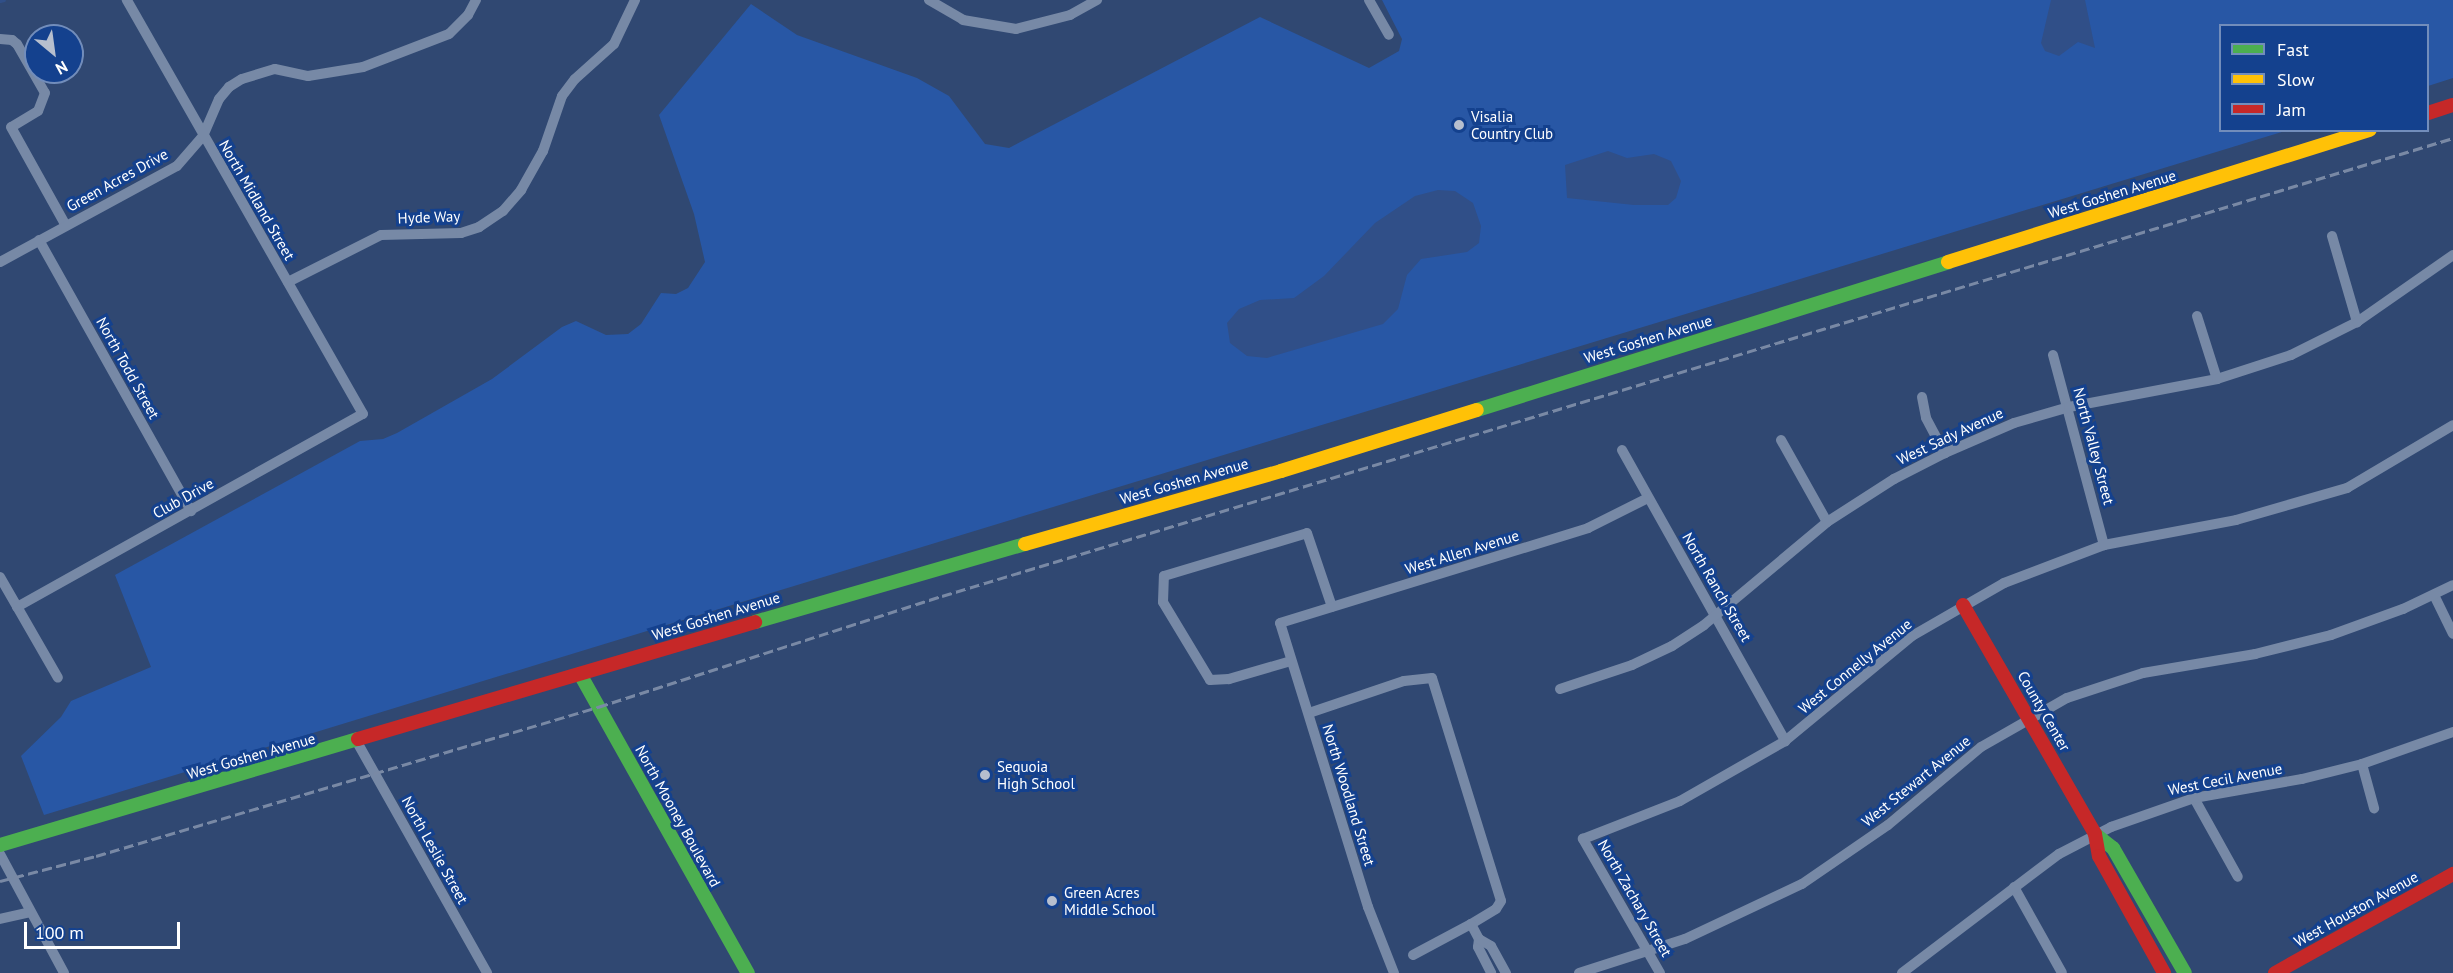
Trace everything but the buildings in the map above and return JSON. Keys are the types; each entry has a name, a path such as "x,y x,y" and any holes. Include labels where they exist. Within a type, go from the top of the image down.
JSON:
{"main road":[{"path":"2429,112 2453,105"},
{"name":"West Goshen Avenue","path":"0,845 1292,468 2364,132"},
{"name":"County Center","path":"1964,605 2095,834 2099,856 2164,973"},
{"name":"North Mooney Boulevard","path":"580,674 747,973"},
{"name":"County Center","path":"2095,834 2114,848 2185,973"},
{"name":"West Houston Avenue","path":"2275,973 2453,874"}],"street":[{"name":"North Midland Street","path":"127,0 363,414"},
{"name":"Green Acres Drive","path":"0,262 177,166 203,136 229,87 260,70 274,69 308,76 363,67 449,34 468,15 476,0"},
{"name":"Hyde Way","path":"288,282 381,235 461,233 503,211 521,190 543,151 562,96 614,44 635,0"},
{"path":"929,0 963,20 1016,29 1062,18 1097,0"},
{"path":"1369,0 1389,34"},
{"path":"0,39 12,40 17,44 45,93 38,111 11,127 66,226"},
{"path":"2332,236 2357,321"},
{"name":"North Todd Street","path":"39,240 191,511"},
{"name":"West Sady Avenue","path":"1560,689 1632,665 1672,646 1717,615 1827,522 1894,479 1945,453 2014,423 2069,407 2217,379 2292,355 2357,321 2453,255"},
{"path":"2197,316 2217,379"},
{"name":"North Valley Street","path":"2053,355 2069,407 2104,545"},
{"path":"1922,397 1926,418 1945,453"},
{"name":"Club Drive","path":"16,607 363,414"},
{"name":"West Connelly Avenue","path":"1583,838 1680,801 1785,741 1912,636 2023,574 2104,545 2236,520 2347,488 2453,425"},
{"path":"1781,440 1827,522"},
{"name":"North Ranch Street","path":"1622,450 1717,615 1785,741"},
{"name":"West Allen Avenue","path":"1280,624 1588,528 1648,498"},
{"path":"1292,661 1229,679 1210,680 1163,602 1164,576 1307,533 1332,608"},
{"path":"0,577 58,678"},
{"name":"West Stewart Avenue","path":"1579,973 1726,923 1802,884 1888,825 1981,747 2029,717 2104,684 2181,665 2291,647 2371,622 2453,585"},
{"path":"2434,595 2453,634"},
{"name":"North Woodland Street","path":"1280,624 1368,907 1394,973"},
{"path":"1309,713 1404,681 1432,678 1501,901 1496,909 1413,955"},
{"name":"West Cecil Avenue","path":"1903,973 2014,887 2095,834 2194,798 2302,779 2362,764 2453,732"},
{"name":"North Leslie Street","path":"357,742 488,973"},
{"path":"2362,764 2374,808"},
{"path":"2194,798 2238,877"},
{"name":"North Zachary Street","path":"1583,838 1660,973"},
{"path":"0,854 64,973"},
{"path":"2014,887 2062,973"},
{"path":"0,918 30,912"},
{"path":"1471,924 1479,939 1491,946 1506,973"},
{"path":"1479,939 1478,947 1491,973"}],"shaded area":[{"name":"Visalia Country Club","path":"1382,0 2453,0 2453,78 2429,86 2429,24 2219,24 2219,132 2282,132 44,815 21,756 61,717 71,701 151,667 115,575 360,441 383,439 397,433 492,379 562,327 576,321 606,335 628,334 641,324 661,293 676,294 688,288 705,262 694,214 659,115 751,4 797,35 917,78 949,96 985,144 1009,148 1260,17 1369,68 1399,51 1402,39"},
{"path":"2051,0 2085,0 2095,48 2078,42 2059,56 2045,51 2041,43"},
{"path":"1608,151 1627,158 1654,154 1671,161 1681,181 1676,198 1668,205 1634,205 1567,198 1565,165"},
{"path":"1438,190 1455,191 1473,203 1481,226 1479,243 1467,252 1421,259 1407,275 1398,309 1383,324 1267,358 1247,356 1230,343 1227,323 1239,309 1260,300 1294,298 1324,276 1375,223 1415,196"}],"waterway":[{"path":"0,1 4,0"}],"railway":[{"path":"0,881 96,856 598,707 942,596 2453,138"}],"traffic: fast":[{"path":"1477,410 1948,262"},
{"path":"755,622 1025,544"},
{"path":"580,674 748,973"},
{"path":"0,845 358,739"},
{"path":"2095,834 2113,848 2185,973"}],"traffic: slow":[{"path":"1948,262 2364,132"},
{"path":"1025,544 1281,471 1477,410"}],"traffic: jam":[{"path":"2429,113 2453,105"},
{"path":"1963,605 2095,834 2099,856 2164,973"},
{"path":"358,739 755,622"},
{"path":"2275,973 2453,874"}],"place":[{"name":"Visalia Country Club","path":"1459,125"},
{"name":"Sequoia High School","path":"985,775"},
{"name":"Green Acres Middle School","path":"1052,901"}]}
